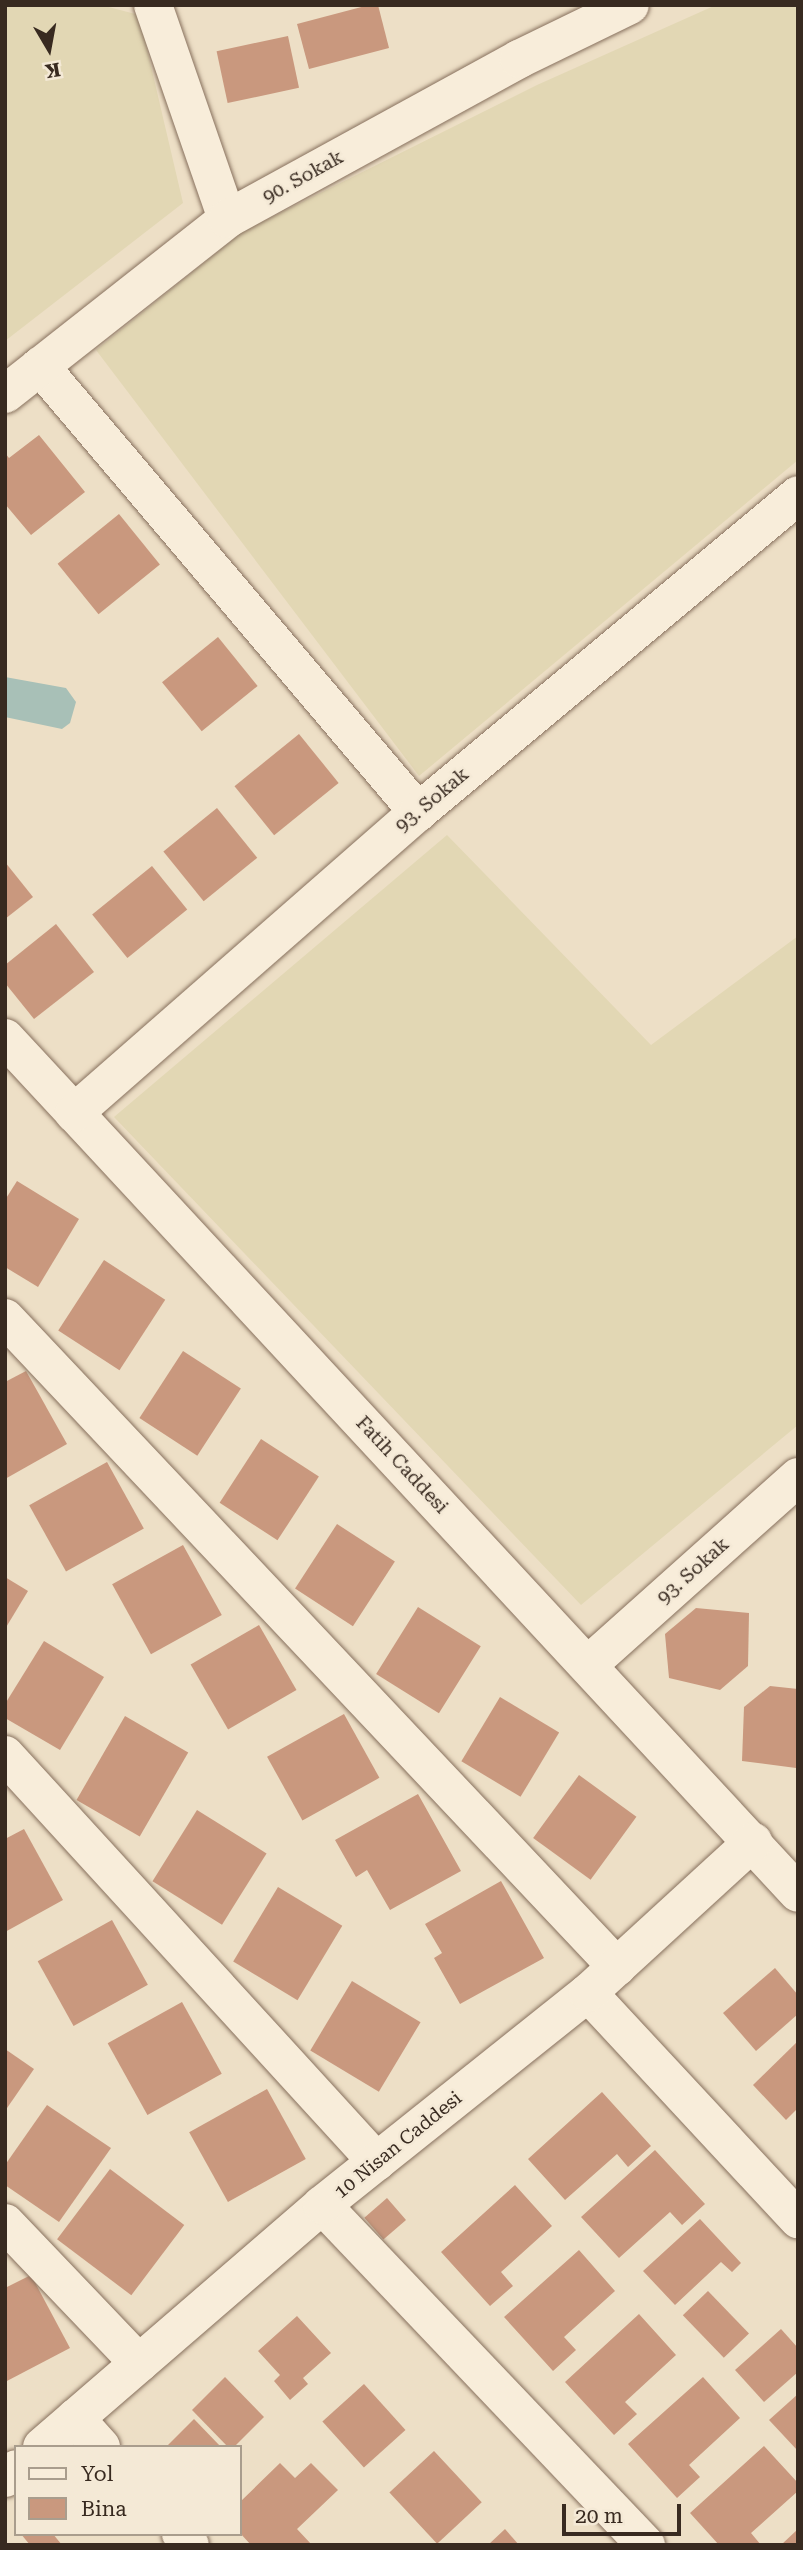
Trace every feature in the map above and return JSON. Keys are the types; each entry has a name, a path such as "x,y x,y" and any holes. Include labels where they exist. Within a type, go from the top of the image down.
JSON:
{"street":[{"path":"153,5 228,219"},
{"name":"90. Sokak","path":"5,394 228,219 519,59 630,5"},
{"path":"40,366 418,812"},
{"name":"93. Sokak","path":"74,1113 418,812 798,495"},
{"name":"Fatih Caddesi","path":"5,1038 798,1892"},
{"path":"10,1330 617,1967"},
{"name":"93. Sokak","path":"588,1665 798,1476"},
{"path":"5,1755 377,2162"},
{"name":"10 Nisan Caddesi","path":"44,2445 322,2205 588,1993 753,1842"},
{"path":"588,1993 798,2219"},
{"path":"322,2205 646,2545"},
{"path":"5,2223 139,2364"},
{"path":"75,2418 99,2445"}],"shaded area":[{"path":"5,5 101,5 139,15 183,203 5,341"},
{"path":"716,5 798,5 798,460 419,776 96,350 242,232 537,85"},
{"path":"5,677 66,688 76,702 70,723 62,729 5,717"},
{"path":"447,835 651,1045 798,936 798,1425 581,1605 114,1117"}],"building":[{"path":"378,5 389,48 309,69 297,24"},
{"path":"288,36 299,88 228,103 217,51"},
{"path":"39,435 85,492 31,535 5,504 5,453 9,458"},
{"path":"119,514 160,565 99,614 58,564"},
{"path":"218,637 258,686 202,731 162,682"},
{"path":"299,734 339,783 274,835 234,786"},
{"path":"217,808 257,858 204,901 163,851"},
{"path":"5,862 33,897 5,919"},
{"path":"152,866 187,910 127,958 92,914"},
{"path":"56,924 94,972 34,1019 5,983 5,965"},
{"path":"17,1181 79,1219 38,1287 5,1267 5,1200"},
{"path":"104,1260 165,1300 119,1370 58,1330"},
{"path":"183,1351 241,1389 197,1456 139,1418"},
{"path":"26,1371 67,1444 5,1479 5,1382"},
{"path":"261,1439 319,1477 277,1540 220,1503"},
{"path":"107,1462 144,1528 66,1572 29,1505"},
{"path":"337,1524 395,1562 353,1626 295,1589"},
{"path":"183,1545 222,1615 151,1654 112,1584"},
{"path":"5,1577 28,1591 5,1629"},
{"path":"418,1607 481,1646 439,1713 376,1674"},
{"path":"696,1608 749,1613 748,1666 720,1690 669,1678 665,1634"},
{"path":"259,1625 296,1690 228,1729 191,1664"},
{"path":"44,1641 104,1677 60,1750 5,1718 5,1704"},
{"path":"770,1686 798,1689 796,1768 742,1761 744,1707"},
{"path":"500,1697 559,1733 521,1797 461,1761"},
{"path":"344,1714 379,1778 302,1821 267,1757"},
{"path":"125,1716 188,1752 140,1837 76,1800"},
{"path":"579,1775 636,1817 591,1880 533,1838"},
{"path":"418,1794 461,1871 390,1910 367,1870 356,1877 335,1840"},
{"path":"197,1810 267,1853 222,1925 152,1881"},
{"path":"24,1829 63,1900 5,1932 5,1839"},
{"path":"501,1881 544,1958 460,2004 434,1958 442,1953 425,1924"},
{"path":"278,1887 342,1926 297,2000 233,1962"},
{"path":"112,1920 148,1985 74,2026 38,1961"},
{"path":"775,1968 798,1995 798,2014 756,2051 723,2013"},
{"path":"352,1981 421,2022 379,2092 310,2050"},
{"path":"182,2002 222,2074 147,2115 108,2043"},
{"path":"798,2041 798,2108 786,2120 753,2085"},
{"path":"5,2049 34,2069 5,2111"},
{"path":"267,2089 306,2159 228,2202 189,2132"},
{"path":"602,2092 651,2146 628,2167 617,2154 565,2200 528,2159"},
{"path":"47,2105 111,2148 59,2222 5,2185 5,2165"},
{"path":"655,2150 705,2204 682,2225 670,2212 619,2258 581,2217"},
{"path":"110,2169 184,2225 131,2295 57,2239"},
{"path":"515,2185 552,2226 501,2272 513,2286 490,2306 441,2252"},
{"path":"387,2198 406,2220 383,2240 364,2218"},
{"path":"700,2219 741,2263 732,2272 721,2262 675,2305 643,2271"},
{"path":"579,2250 615,2291 564,2337 576,2350 553,2371 504,2317"},
{"path":"31,2275 70,2348 5,2382 5,2288"},
{"path":"708,2291 749,2333 724,2358 683,2315"},
{"path":"639,2314 676,2355 625,2402 637,2414 614,2435 565,2382"},
{"path":"297,2316 331,2353 303,2378 308,2384 290,2400 274,2381 280,2375 258,2351"},
{"path":"781,2329 798,2348 798,2372 764,2402 735,2370"},
{"path":"225,2377 264,2417 236,2445 226,2445 192,2410"},
{"path":"703,2377 740,2418 689,2465 700,2477 677,2498 628,2444"},
{"path":"364,2384 405,2430 364,2468 322,2421"},
{"path":"798,2394 798,2451 769,2420"},
{"path":"194,2419 219,2445 168,2445"},
{"path":"764,2446 798,2483 798,2491 751,2533 761,2545 719,2545 690,2513"},
{"path":"434,2451 482,2502 437,2544 389,2493"},
{"path":"280,2463 295,2478 311,2463 338,2490 297,2529 312,2545 251,2545 242,2535 242,2500"},
{"path":"505,2529 519,2545 488,2545"},
{"path":"798,2529 798,2545 781,2545"},
{"path":"23,2536 55,2536 62,2545 30,2545"}]}
